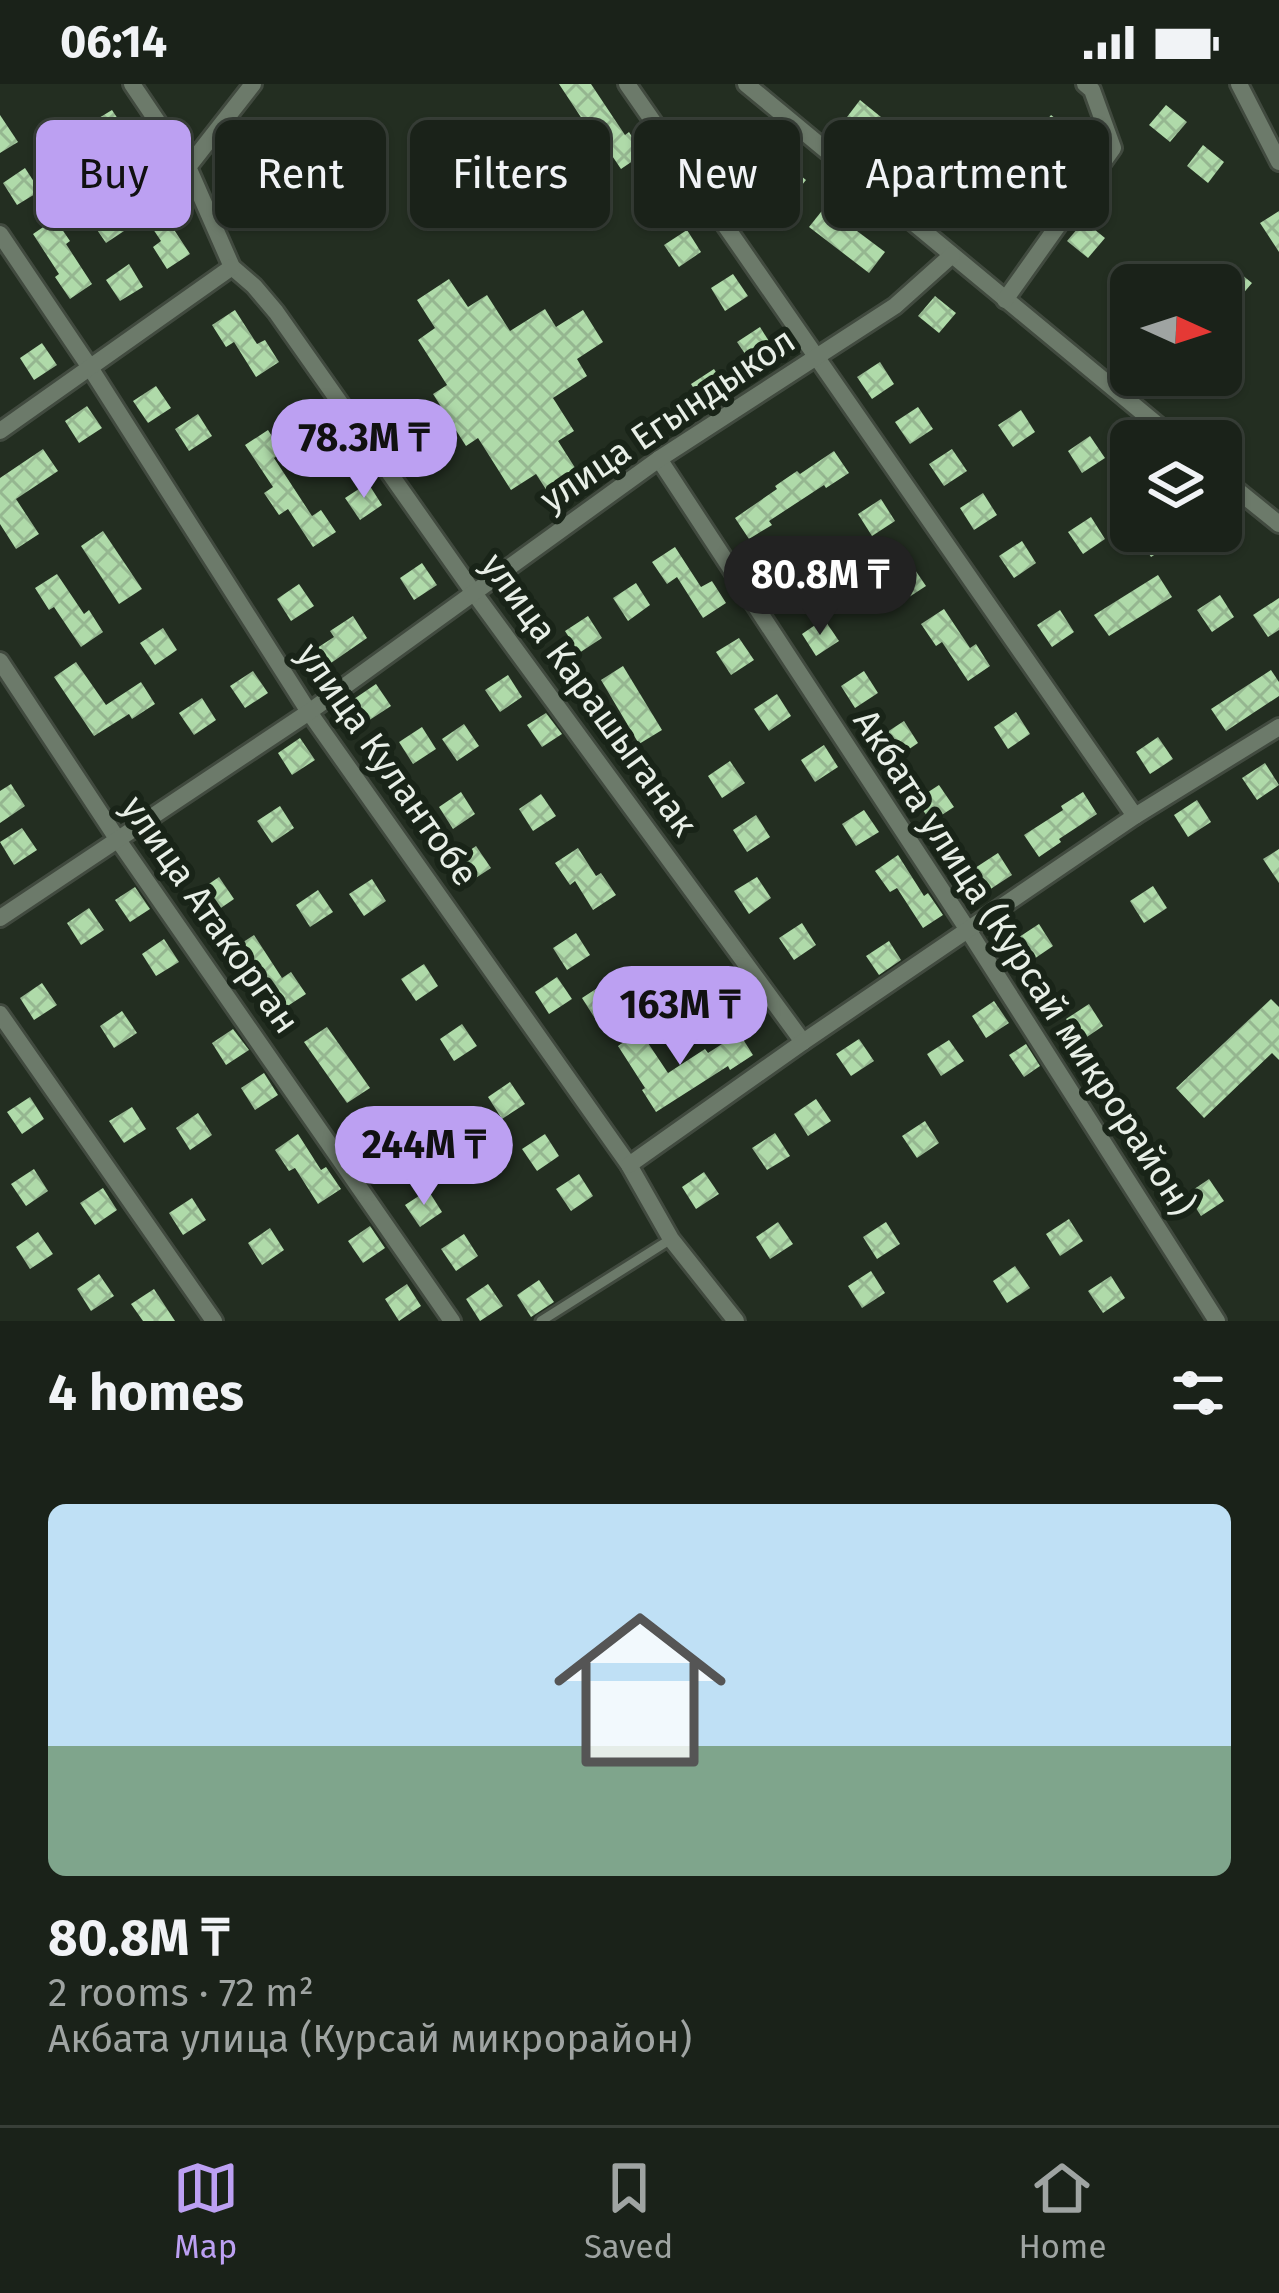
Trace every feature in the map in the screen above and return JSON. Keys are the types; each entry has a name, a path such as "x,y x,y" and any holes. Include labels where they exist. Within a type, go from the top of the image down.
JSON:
{"street":[{"name":"улица Карашыганак","path":"132,84 156,120"},
{"path":"191,163 253,84"},
{"path":"627,84 1135,816"},
{"path":"746,84 1152,420"},
{"path":"1005,301 1113,148 1092,90 1085,84"},
{"path":"1240,84 1279,162"},
{"name":"улица Карашыганак","path":"191,174 232,267 275,312 803,1042"},
{"name":"улица Кулантобе","path":"0,234 309,712 629,1165 671,1239 734,1320"},
{"name":"улица Егындыкол","path":"0,919 309,712 659,459 895,306 952,255"},
{"path":"0,430 232,267"},
{"name":"Акбата улица (Курсай микрорайон)","path":"659,459 1217,1321"},
{"path":"1242,493 1279,524"},
{"name":"улица Атакорган","path":"0,661 118,840 452,1321"},
{"path":"629,1165 1135,816 1279,727"},
{"path":"0,1014 214,1321"}],"lane":[{"path":"541,1321 671,1239"}],"building":[{"path":"559,84 591,84 625,135 629,132 634,140 634,160 621,169 610,153 610,120 583,120"},
{"path":"860,100 881,117 879,120 845,120"},
{"path":"1166,105 1187,122 1170,142 1149,125"},
{"path":"112,110 119,120 96,120"},
{"path":"0,115 18,142 0,153"},
{"path":"1203,145 1224,162 1208,183 1187,166"},
{"path":"25,168 36,193 17,205 3,183"},
{"path":"824,208 824,228 853,228 885,252 869,273 809,227"},
{"path":"1279,211 1279,252 1260,223"},
{"path":"42,228 61,228 92,284 70,299 33,234"},
{"path":"96,228 128,228 106,243"},
{"path":"152,228 173,228 190,254 167,269 153,247 161,241"},
{"path":"1078,228 1093,228 1105,238 1088,258 1067,241"},
{"path":"687,230 701,252 679,267 664,245"},
{"path":"129,264 143,287 120,301 106,280"},
{"path":"733,274 748,296 725,311 711,288"},
{"path":"1242,275 1252,283 1242,295"},
{"path":"449,279 468,307 487,295 510,331 545,309 556,327 583,310 603,342 577,359 587,376 553,398 574,431 558,441 579,474 549,494 536,474 511,490 478,438 466,446 433,394 447,385 418,340 435,328 417,300"},
{"path":"935,296 956,313 939,333 918,316"},
{"path":"235,310 257,344 265,340 279,362 256,377 234,342 226,347 212,325"},
{"path":"760,327 774,349 752,364 737,342"},
{"path":"42,343 57,365 34,380 20,358"},
{"path":"880,362 894,384 872,399 857,377"},
{"path":"714,369 728,391 705,406 691,384"},
{"path":"156,386 171,408 148,423 133,401"},
{"path":"87,406 102,428 79,443 65,421"},
{"path":"918,407 933,429 910,444 895,422"},
{"path":"1021,410 1035,432 1013,447 998,425"},
{"path":"198,414 212,436 189,451 175,429"},
{"path":"268,430 282,452 274,458 312,516 321,510 336,532 313,547 288,509 279,515 264,493 273,487 245,445"},
{"path":"1090,436 1105,458 1082,473 1068,451"},
{"path":"43,449 58,471 16,499 39,534 16,549 0,524 0,478"},
{"path":"952,449 967,471 944,486 929,464"},
{"path":"834,451 849,473 769,521 772,525 749,539 735,518 797,471 800,474"},
{"path":"368,483 382,505 360,520 345,498"},
{"path":"983,493 997,515 974,530 960,508"},
{"path":"881,499 895,521 872,536 858,514"},
{"path":"1091,517 1105,539 1083,554 1068,532"},
{"path":"103,531 142,589 119,604 81,546"},
{"path":"1022,541 1036,563 1014,578 999,556"},
{"path":"675,547 701,587 712,581 726,603 703,618 677,577 667,584 652,562"},
{"path":"422,563 437,585 414,600 400,578"},
{"path":"911,564 926,586 903,601 888,579"},
{"path":"57,574 84,614 89,610 103,632 81,647 35,588"},
{"path":"1158,575 1172,597 1109,636 1094,615"},
{"path":"793,576 807,598 785,613 770,591"},
{"path":"636,583 650,605 628,621 613,598"},
{"path":"299,584 314,606 291,621 277,599"},
{"path":"1220,595 1234,617 1212,632 1197,610"},
{"path":"1279,598 1279,630 1268,637 1253,615"},
{"path":"944,609 970,648 976,644 990,666 968,681 942,642 936,646 921,624"},
{"path":"1060,610 1074,632 1052,647 1037,625"},
{"path":"353,616 367,638 312,683 297,661 334,637 330,631"},
{"path":"588,616 602,638 579,653 565,631"},
{"path":"824,619 839,641 816,656 802,634"},
{"path":"163,628 177,650 155,665 140,643"},
{"path":"739,638 754,660 731,675 716,652"},
{"path":"76,662 106,705 141,682 155,704 94,736 54,677"},
{"path":"623,666 662,730 639,744 601,680"},
{"path":"1271,670 1279,682 1279,696 1226,731 1211,709"},
{"path":"253,671 268,693 245,708 230,686"},
{"path":"864,671 878,693 855,708 841,686"},
{"path":"508,675 522,697 500,712 485,690"},
{"path":"376,684 391,706 368,721 354,699"},
{"path":"777,694 791,716 769,731 754,709"},
{"path":"202,698 216,720 194,735 179,713"},
{"path":"1016,712 1030,734 1008,749 994,727"},
{"path":"546,713 562,734 542,747 527,725"},
{"path":"904,721 918,743 896,758 881,736"},
{"path":"464,724 479,746 457,761 442,739"},
{"path":"422,727 436,749 413,764 399,742"},
{"path":"1158,737 1173,759 1150,774 1136,752"},
{"path":"300,738 315,760 292,775 278,753"},
{"path":"824,745 838,767 815,782 801,760"},
{"path":"730,761 745,783 722,798 708,776"},
{"path":"1265,763 1279,785 1257,800 1242,778"},
{"path":"11,784 25,806 0,823 0,791"},
{"path":"939,785 954,807 931,822 916,800"},
{"path":"461,792 475,814 453,829 439,807"},
{"path":"1083,792 1097,814 1039,857 1024,835"},
{"path":"541,794 556,816 533,831 519,809"},
{"path":"1197,800 1211,822 1188,837 1174,815"},
{"path":"280,806 294,828 272,843 257,821"},
{"path":"864,810 879,832 856,846 842,824"},
{"path":"756,815 770,837 747,852 733,830"},
{"path":"22,828 37,850 14,865 0,842"},
{"path":"476,846 491,868 468,883 454,861"},
{"path":"578,848 596,876 601,873 616,895 593,910 575,881 570,885 555,863"},
{"path":"1279,849 1279,883 1263,859"},
{"path":"998,853 1012,875 989,890 975,868"},
{"path":"898,855 924,896 928,893 943,915 923,928 897,888 890,892 875,871"},
{"path":"219,877 234,899 212,914 197,892"},
{"path":"757,877 771,898 749,914 734,891"},
{"path":"372,879 386,901 364,916 349,894"},
{"path":"1153,886 1167,908 1144,923 1130,901"},
{"path":"135,887 150,909 130,922 115,900"},
{"path":"318,890 333,912 310,927 296,905"},
{"path":"89,908 104,930 81,945 67,923"},
{"path":"802,923 816,945 794,960 779,938"},
{"path":"1039,924 1053,946 1031,961 1016,939"},
{"path":"576,933 590,955 567,970 553,948"},
{"path":"254,935 282,978 291,972 306,994 283,1009 255,966 245,972 231,950"},
{"path":"164,939 179,962 156,976 142,954"},
{"path":"889,941 901,960 879,975 866,956"},
{"path":"424,964 438,986 416,1001 401,979"},
{"path":"646,970 660,992 638,1007 631,997 596,1020 582,998 605,983 611,993"},
{"path":"557,977 572,999 549,1014 535,992"},
{"path":"42,983 57,1005 34,1020 20,998"},
{"path":"1271,999 1279,1007 1279,1060 1272,1053 1204,1118 1176,1088"},
{"path":"994,1001 1009,1023 986,1038 972,1016"},
{"path":"1089,1004 1103,1026 1081,1041 1066,1019"},
{"path":"122,1011 137,1033 114,1048 100,1026"},
{"path":"462,1024 477,1046 454,1061 440,1039"},
{"path":"327,1027 370,1088 347,1103 304,1042"},
{"path":"233,1029 249,1050 226,1065 212,1043"},
{"path":"640,1031 668,1073 739,1033 753,1055 656,1112 618,1046"},
{"path":"859,1039 874,1061 851,1076 836,1054"},
{"path":"949,1040 964,1061 941,1076 927,1054"},
{"path":"1026,1044 1040,1066 1024,1077 1009,1055"},
{"path":"264,1073 278,1095 255,1110 241,1088"},
{"path":"510,1082 525,1104 502,1119 488,1097"},
{"path":"30,1097 44,1119 22,1134 7,1112"},
{"path":"816,1099 831,1121 808,1136 794,1114"},
{"path":"132,1107 146,1129 124,1143 109,1121"},
{"path":"198,1113 212,1135 190,1150 176,1128"},
{"path":"925,1121 939,1143 917,1158 902,1136"},
{"path":"775,1133 790,1156 767,1170 752,1148"},
{"path":"298,1134 321,1170 326,1167 341,1189 318,1204 295,1168 289,1171 275,1150"},
{"path":"545,1134 559,1156 537,1171 522,1149"},
{"path":"34,1169 48,1191 26,1206 11,1184"},
{"path":"704,1172 719,1194 696,1209 682,1187"},
{"path":"579,1174 593,1196 571,1211 556,1189"},
{"path":"1209,1179 1224,1201 1201,1216 1187,1194"},
{"path":"103,1188 117,1210 95,1225 80,1203"},
{"path":"428,1190 442,1212 420,1227 405,1205"},
{"path":"192,1198 206,1220 183,1235 169,1213"},
{"path":"1069,1219 1083,1241 1060,1256 1046,1234"},
{"path":"778,1222 793,1244 770,1259 756,1237"},
{"path":"886,1222 900,1244 877,1259 863,1237"},
{"path":"370,1226 385,1248 363,1263 348,1241"},
{"path":"270,1228 284,1250 262,1265 248,1243"},
{"path":"38,1232 53,1254 30,1269 16,1247"},
{"path":"464,1234 478,1256 456,1271 441,1249"},
{"path":"1015,1266 1030,1288 1007,1303 993,1281"},
{"path":"871,1271 885,1293 862,1308 848,1286"},
{"path":"99,1274 114,1296 91,1311 77,1289"},
{"path":"1111,1276 1125,1298 1103,1313 1088,1291"},
{"path":"539,1280 554,1302 531,1317 517,1295"},
{"path":"407,1284 421,1306 399,1321 385,1299"},
{"path":"488,1284 503,1306 480,1321 466,1299"},
{"path":"154,1289 175,1321 143,1321 131,1304"}]}
